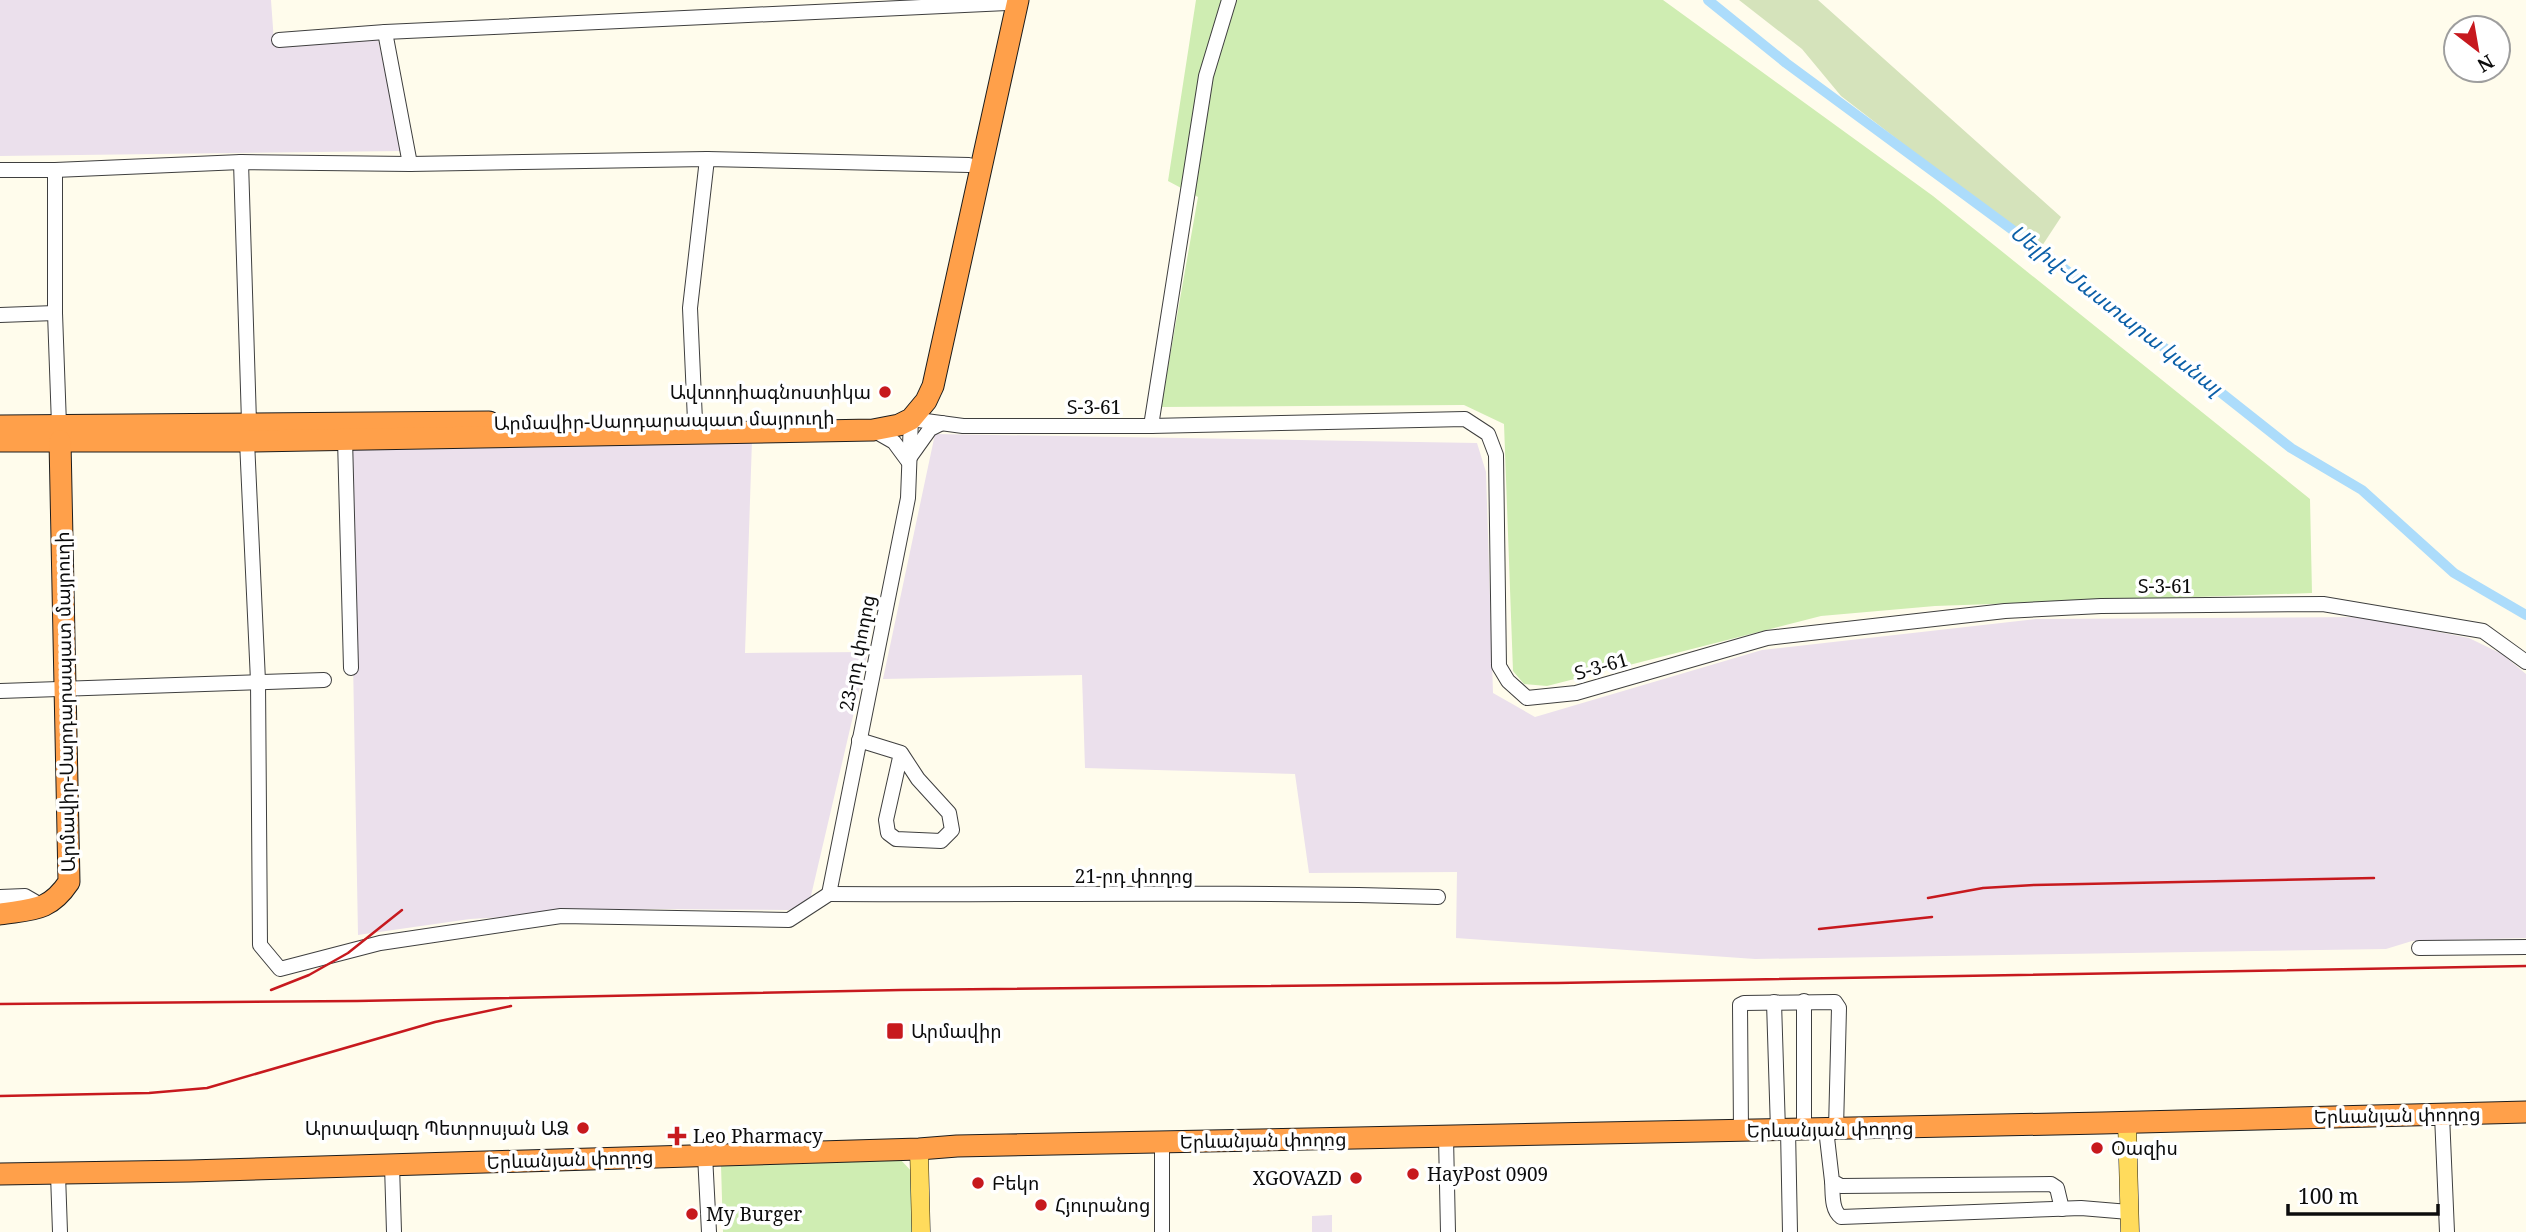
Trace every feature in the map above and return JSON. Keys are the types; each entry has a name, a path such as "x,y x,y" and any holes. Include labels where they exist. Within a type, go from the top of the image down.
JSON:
{"highway":[{"path":"906,413 908,402 922,382 928,359 969,165 1011,1"},
{"path":"906,413 926,401 933,386 1011,1"},
{"name":"Արմավիր-Սարդարապատ մայրուղի","path":"248,432 345,439 695,421 867,418 906,413"},
{"name":"Արմավիր-Սարդարապատ մայրուղի","path":"0,426 60,433 551,428 873,430 887,428 906,413"},
{"name":"Արմավիր-Սարդարապատ մայրուղի","path":"0,441 60,433"},
{"name":"Արմավիր-Սարդարապատ մայրուղի","path":"44,907 58,898 69,882 60,433"},
{"path":"0,914 44,907"},
{"name":"Երևանյան փողոց","path":"0,1174 392,1165 957,1146 2526,1112"}],"main road":[{"path":"2127,1122 2130,1232"},
{"path":"919,1149 921,1232"}],"street":[{"path":"1150,426 1206,76 1230,0"},
{"path":"279,40 385,32 1011,1"},
{"path":"385,32 410,164"},
{"path":"0,170 241,162 410,164 707,159 969,165"},
{"path":"695,421 690,308 707,159"},
{"path":"241,162 258,681 260,946 280,969 380,943 561,916 789,920 829,894"},
{"path":"55,170 55,313 60,433"},
{"path":"0,315 55,313"},
{"path":"873,430 894,442 908,461 917,444 930,429 943,423 933,412 933,386"},
{"name":"Տ-3-61","path":"906,413 963,426 1150,426 1465,419 1488,434 1496,455 1499,666 1508,681 1527,698 1576,693 1767,638 2005,611 2101,606 2323,604 2483,631 2526,662"},
{"name":"23-րդ փողոց","path":"829,894 908,498 906,413"},
{"path":"345,439 351,668"},
{"path":"0,691 324,680"},
{"path":"859,740 901,753 918,779 948,813 952,830 941,841 896,839 888,833 886,820 901,753"},
{"name":"21-րդ փողոց","path":"829,894 1204,895 1287,892 1438,897"},
{"path":"0,897 24,896 44,907"},
{"path":"2418,948 2526,947"},
{"path":"1790,1232 1790,1130 1804,1001"},
{"path":"1774,1002 1790,1130"},
{"path":"1741,1131 1740,1005 1835,1002 1839,1008 1831,1129 1832,1181 1834,1205 1841,1217 2062,1209 2129,1212"},
{"path":"2442,1115 2447,1232"},
{"path":"1446,1137 1448,1232"},
{"path":"1162,1142 1163,1232"},
{"path":"705,1155 709,1232"},
{"path":"392,1165 394,1232"},
{"path":"58,1174 60,1232"},
{"path":"1832,1181 1841,1186 1881,1187 2051,1184 2057,1188 2062,1209"}],"shaded area":[{"path":"0,0 271,0 274,42 378,39 402,151 0,156"},
{"path":"935,434 1477,443 1486,472 1493,693 1535,717 1762,650 2036,619 2362,617 2469,638 2502,654 2526,674 2526,938 2412,941 2386,949 1755,959 1456,938 1457,872 1309,873 1295,774 1085,768 1082,675 883,679"},
{"path":"752,440 745,653 868,652 810,900 789,910 652,909 470,919 358,935 349,442"},
{"path":"1332,1215 1332,1232 1312,1232 1312,1216"}],"green space":[{"path":"1196,0 1663,0 1933,196 2310,499 2312,593 1935,606 1821,616 1547,686 1524,684 1513,671 1504,424 1464,405 1161,407 1198,197 1168,181"},
{"path":"1739,0 1818,0 2061,217 2040,249 1841,96 1802,49"},
{"path":"898,1157 915,1175 917,1232 723,1232 721,1165"}],"waterway":[{"name":"Սելիվ֊Մաստարա կանալ","path":"1708,0 1786,63 2052,259 2291,448 2362,490 2454,573 2526,615"}],"railway":[{"path":"1928,898 1983,888 2034,885 2374,878"},
{"path":"271,990 309,975 348,953 402,910"},
{"path":"1819,929 1932,917"},
{"path":"0,1004 1557,983 2526,966"},
{"path":"0,1096 149,1093 207,1088 435,1022 511,1006"}],"place":[{"name":"Ավտոդիագնոստիկա","path":"885,392"},
{"name":"Արմավիր","path":"895,1031"},
{"name":"Արտավազդ Պետրոսյան ԱՁ","path":"583,1128"},
{"name":"Leo Pharmacy","path":"677,1136"},
{"name":"Օազիս","path":"2097,1148"},
{"name":"HayPost 0909","path":"1413,1174"},
{"name":"XGOVAZD","path":"1356,1178"},
{"name":"Բեկո","path":"978,1183"},
{"name":"Հյուրանոց","path":"1041,1205"},
{"name":"My Burger","path":"692,1214"}]}
